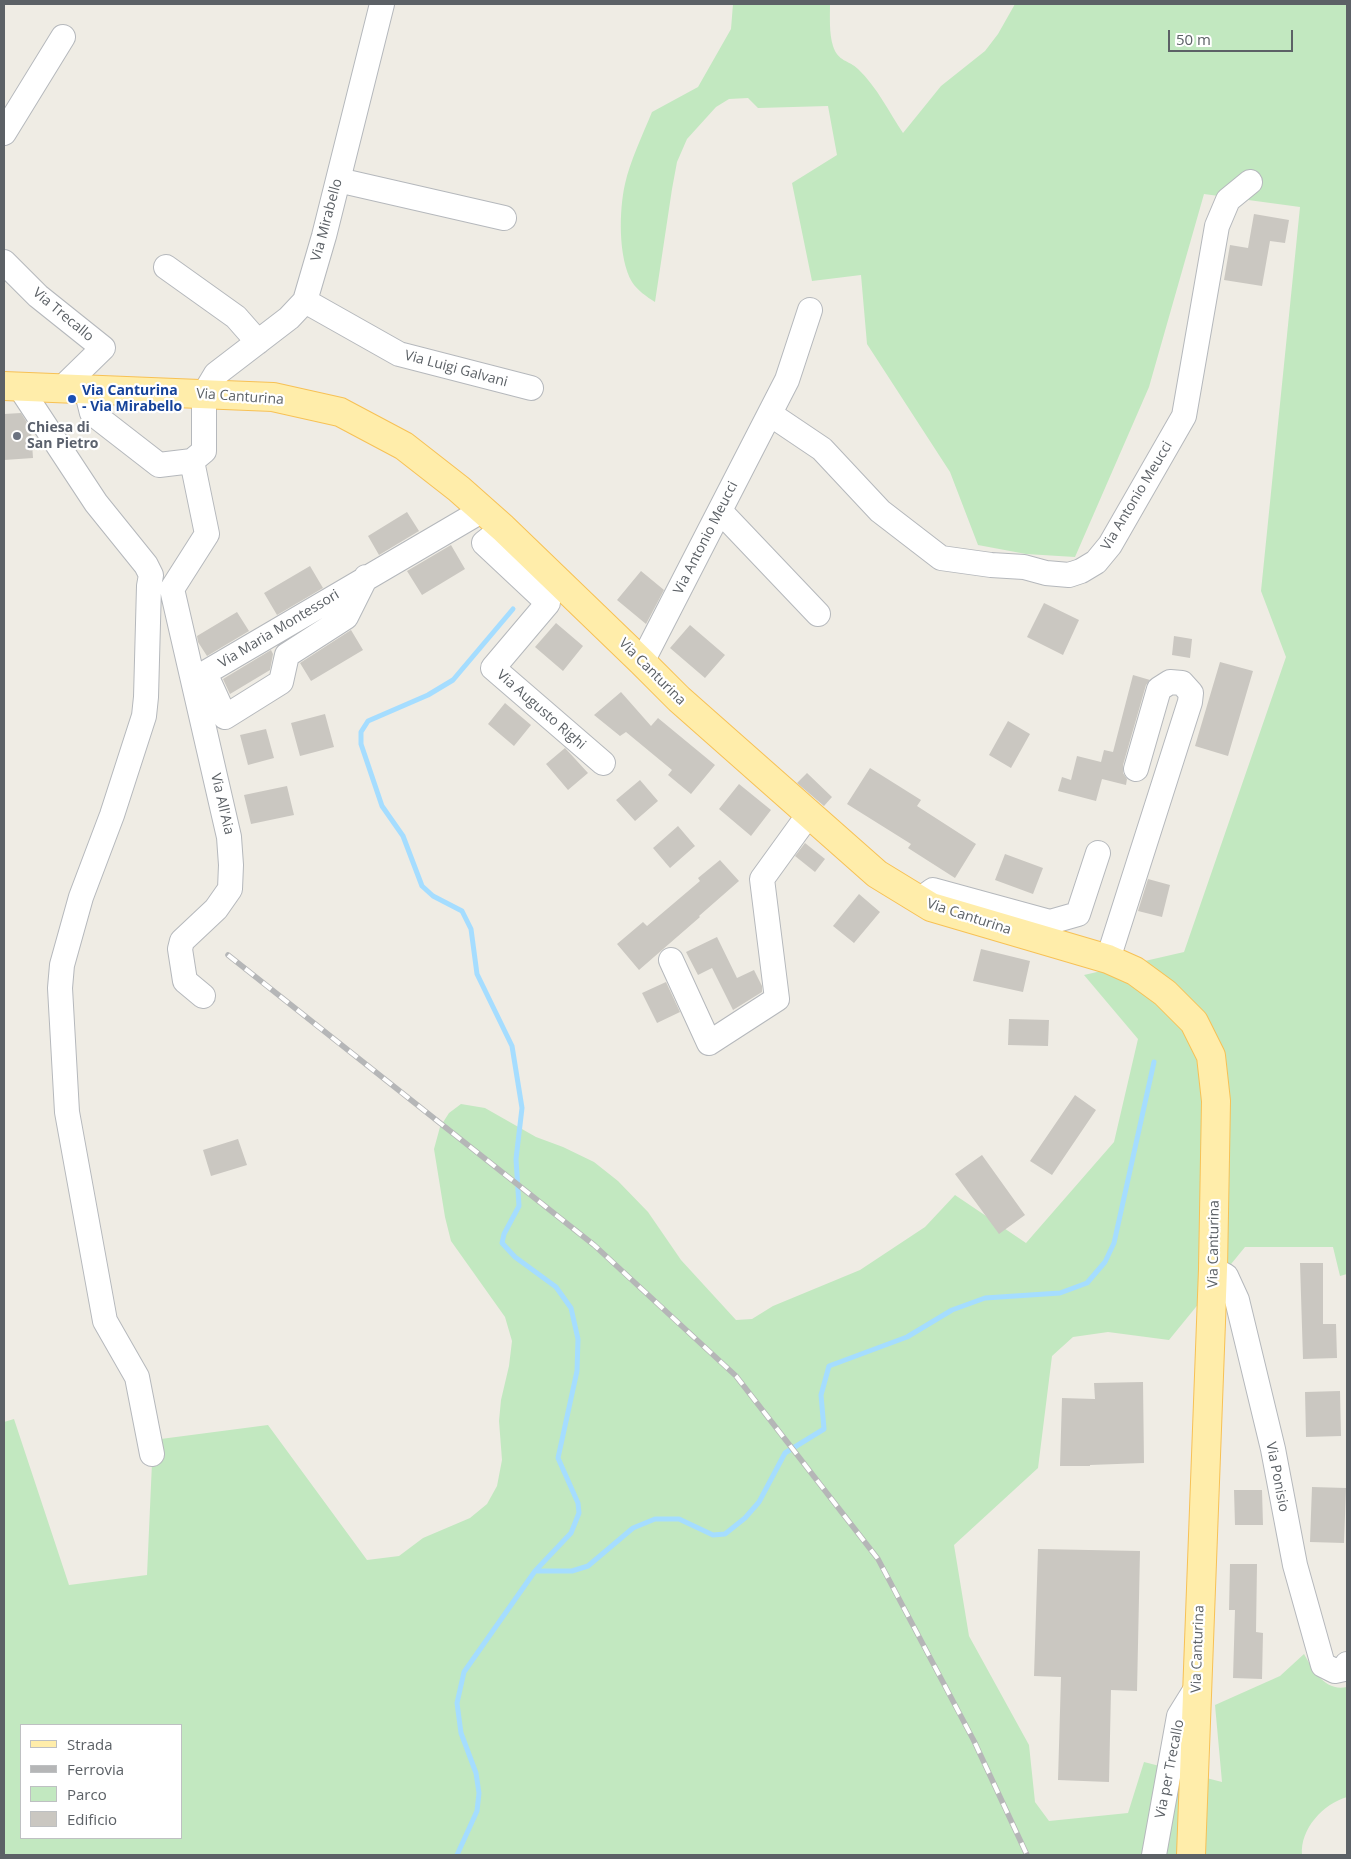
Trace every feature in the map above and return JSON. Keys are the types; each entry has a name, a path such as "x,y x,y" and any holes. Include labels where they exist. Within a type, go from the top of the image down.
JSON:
{"main road":[{"name":"Via Canturina","path":"11,386 272,397 340,412 404,446 493,519 679,699 876,874 931,907 1108,959 1135,971 1165,993 1194,1022 1211,1056 1216,1101 1214,1269 1191,1855"}],"street":[{"name":"Via Mirabello","path":"204,394 216,374 288,318 305,301 324,236 382,4"},
{"path":"4,133 63,36"},
{"path":"338,180 504,218"},
{"name":"Via Antonio Meucci","path":"770,414 822,449 880,511 941,558 991,565 1024,567 1046,573 1069,575 1081,571 1096,562 1110,544 1184,416 1217,226 1228,200 1250,182"},
{"name":"Via Trecallo","path":"4,262 38,296 103,348 74,389"},
{"path":"166,267 236,317 258,342"},
{"name":"Via Luigi Galvani","path":"305,301 399,354 531,388"},
{"name":"Via Antonio Meucci","path":"642,662 787,380 810,310"},
{"path":"11,386 96,503 146,565 151,576 144,716 112,815 81,897 62,965 60,988 67,1112 105,1321 136,1377 152,1454"},
{"path":"74,389 92,412 159,465 192,461 204,451 204,394"},
{"name":"Via All'Aia","path":"192,461 207,534 172,589 230,837 232,864 230,889 216,908 182,941 180,950 185,981 203,996"},
{"path":"720,510 818,614"},
{"name":"Via Maria Montessori","path":"366,577 346,617 287,655 281,682 225,717 204,674 366,577 493,519"},
{"name":"Via Augusto Righi","path":"493,519 484,543 548,603 493,668 604,763"},
{"path":"1108,959 1190,702 1191,693 1182,683 1170,682 1159,689 1136,769"},
{"path":"671,960 709,1043 777,999 762,879 809,814"},
{"path":"919,900 933,890 1050,922 1078,914 1098,853"},
{"name":"Via Ponisio","path":"1214,1269 1226,1276 1237,1300 1273,1449 1294,1565 1323,1665 1335,1671 1344,1669 1347,1664"},
{"name":"Via per Trecallo","path":"1154,1855 1179,1716 1197,1687"}],"green space":[{"path":"733,4 830,4 831,36 835,51 841,58 855,66 865,76 903,133 941,86 985,51 998,34 1015,4 1347,4 1347,1274 1340,1276 1333,1247 1245,1247 1169,1340 1108,1332 1073,1337 1052,1356 1038,1468 954,1545 969,1636 1029,1745 1035,1802 1049,1821 1128,1813 1144,1762 1222,1782 1215,1705 1280,1676 1304,1654 1311,1667 1326,1683 1339,1688 1347,1687 1347,1797 1330,1805 1315,1819 1305,1836 1302,1845 1302,1855 4,1855 4,1422 14,1419 69,1585 147,1575 153,1440 268,1425 367,1560 399,1556 423,1538 470,1518 487,1504 497,1486 502,1460 499,1421 512,1341 505,1317 451,1241 445,1217 434,1149 440,1127 449,1113 461,1104 485,1108 536,1137 563,1147 594,1162 618,1181 648,1212 681,1260 736,1320 752,1319 773,1306 860,1270 925,1227 955,1195 1026,1243 1114,1142 1138,1039 1084,975 1184,952 1286,657 1261,591 1300,207 1204,194 1149,387 1075,557 1026,554 978,545 950,472 867,344 861,275 812,281 792,183 837,155 828,106 758,108 748,98 729,99 716,107 687,139 677,162 655,302 639,291 632,282 624,260 621,234 623,195 630,166 652,112 698,87 731,29"}],"building":[{"path":"1254,214 1289,220 1285,243 1270,241 1262,286 1224,280 1230,245 1248,248"},
{"name":"Chiesa di San Pietro","path":"21,413 31,429 33,458 4,460 4,414"},
{"path":"407,512 419,531 379,555 368,536"},
{"path":"451,545 465,569 422,595 407,571"},
{"path":"310,566 323,588 277,615 264,593"},
{"path":"641,571 664,590 646,624 617,600"},
{"path":"1044,603 1079,620 1063,655 1027,637"},
{"path":"237,612 249,631 207,656 198,642 197,636"},
{"path":"556,623 583,646 563,671 535,647"},
{"path":"690,625 725,655 705,678 670,648"},
{"path":"351,630 363,650 311,681 300,663"},
{"path":"1174,636 1192,639 1190,658 1172,655"},
{"path":"271,650 273,654 270,670 230,694 223,679"},
{"path":"1220,662 1253,671 1228,756 1195,746"},
{"path":"1133,675 1150,680 1146,685 1123,765 1123,773 1127,779 1126,785 1102,779 1096,801 1058,791 1062,777 1071,780 1077,756 1101,762 1104,750 1113,752"},
{"path":"621,692 651,726 658,718 715,765 691,794 668,775 672,770 626,732 620,736 594,715"},
{"path":"505,703 531,725 514,746 488,724"},
{"path":"325,714 334,747 300,756 291,723"},
{"path":"1008,721 1030,734 1011,768 989,755"},
{"path":"266,729 274,758 248,765 240,735"},
{"path":"565,748 588,773 568,790 546,764"},
{"path":"870,768 921,800 917,806 976,844 955,878 908,848 911,844 847,804"},
{"path":"807,773 832,797 824,806 797,783"},
{"path":"640,780 658,801 635,821 616,800"},
{"path":"739,784 771,810 751,836 719,809"},
{"path":"287,786 294,815 251,824 244,795"},
{"path":"678,826 695,846 670,868 653,848"},
{"path":"805,843 825,859 815,872 795,856"},
{"path":"1005,854 1043,868 1033,894 995,880"},
{"path":"720,860 739,881 639,970 617,944 643,922 647,926 700,881 698,878"},
{"path":"1148,879 1170,885 1162,917 1138,911"},
{"path":"859,894 880,912 854,943 833,926"},
{"path":"717,937 737,978 754,970 762,986 762,992 733,1010 712,968 698,975 686,952"},
{"path":"981,949 1030,961 1023,992 973,981"},
{"path":"666,982 680,1012 657,1023 642,993"},
{"path":"1009,1019 1049,1020 1048,1046 1008,1045"},
{"path":"1075,1095 1096,1110 1052,1175 1030,1161"},
{"path":"238,1139 247,1165 211,1176 203,1150"},
{"path":"982,1155 1025,1215 999,1234 955,1174"},
{"path":"1300,1263 1323,1263 1323,1324 1336,1324 1337,1358 1303,1359"},
{"path":"1143,1382 1144,1463 1060,1466 1062,1398 1095,1399 1094,1383"},
{"path":"1340,1391 1341,1436 1306,1437 1305,1392"},
{"path":"1312,1487 1346,1488 1344,1543 1310,1542"},
{"path":"1234,1490 1262,1490 1263,1525 1235,1525"},
{"path":"1038,1549 1140,1551 1137,1691 1111,1690 1109,1782 1058,1780 1061,1677 1034,1676"},
{"path":"1230,1564 1257,1564 1256,1632 1263,1633 1262,1679 1233,1678 1235,1610 1229,1610"}],"waterway":[{"path":"457,1855 477,1811 479,1793 476,1773 461,1733 457,1703 464,1672 535,1571 571,1533 579,1513 578,1503 558,1458 577,1371 578,1339 571,1308 556,1287 515,1257 502,1243 504,1234 519,1206 516,1159 522,1108 512,1046 477,974 471,929 462,911 433,896 422,886 403,836 382,806 361,744 361,732 368,721 428,695 453,680 513,609"},
{"path":"535,1571 572,1571 588,1566 633,1528 655,1519 679,1519 713,1535 725,1534 745,1518 759,1502 785,1453 824,1429 821,1395 829,1366 907,1337 952,1310 985,1298 1060,1293 1087,1283 1105,1262 1114,1243 1154,1062"}],"railway":[{"path":"228,955 594,1245 736,1376 878,1559 974,1741 1027,1855"}],"place":[{"name":"Via Canturina - Via Mirabello","path":"72,399"},
{"name":"Chiesa di San Pietro","path":"17,436"}]}
